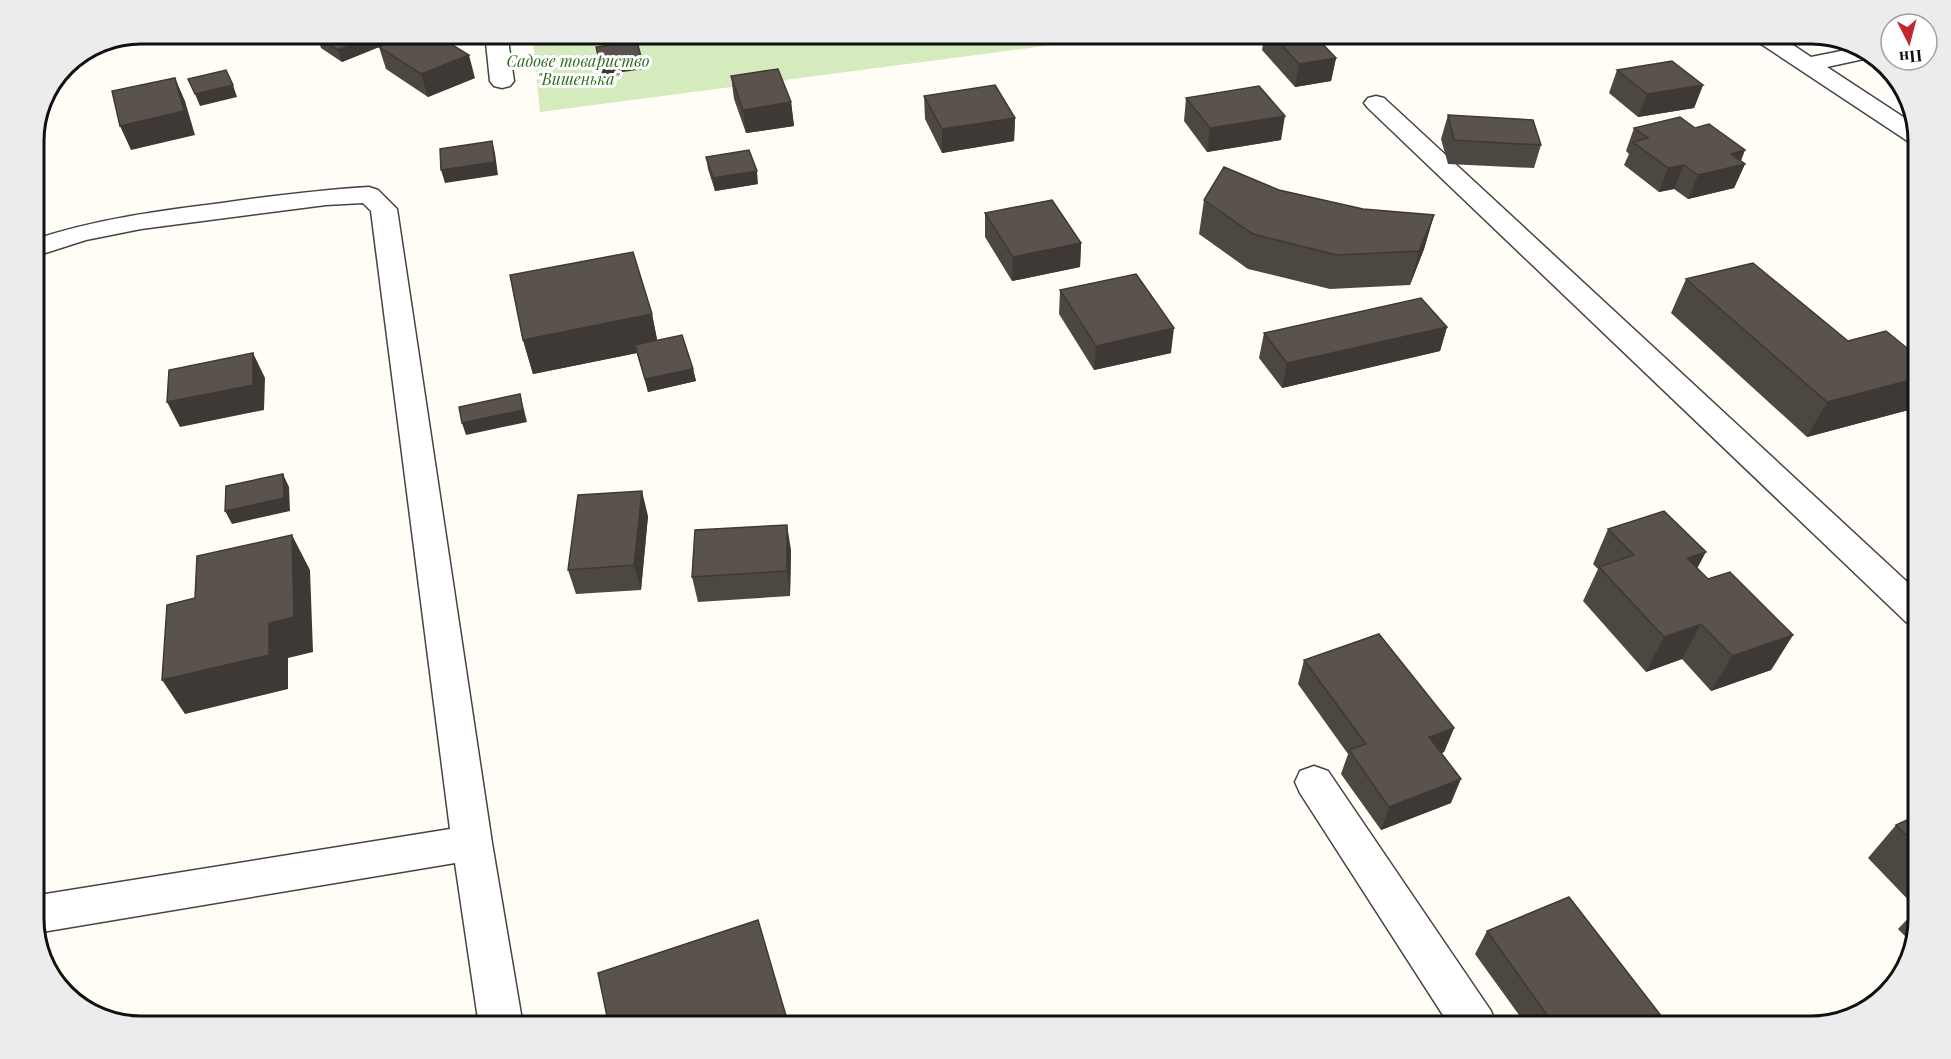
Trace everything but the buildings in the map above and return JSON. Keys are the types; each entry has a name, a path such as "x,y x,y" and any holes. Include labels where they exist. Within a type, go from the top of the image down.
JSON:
{"street":[{"path":"497,44 502,81"},
{"path":"1777,44 1907,129"},
{"path":"1808,64 1854,55"},
{"path":"1376,103 1908,604"},
{"path":"44,245 80,233 141,221 326,197 369,195 384,209 472,843 499,1016"},
{"path":"1314,782 1468,1016"},
{"path":"44,913 472,843"}],"green space":[{"name":"Садове товариство \"Вишенька\"","path":"533,44 1059,44 540,112"}]}
